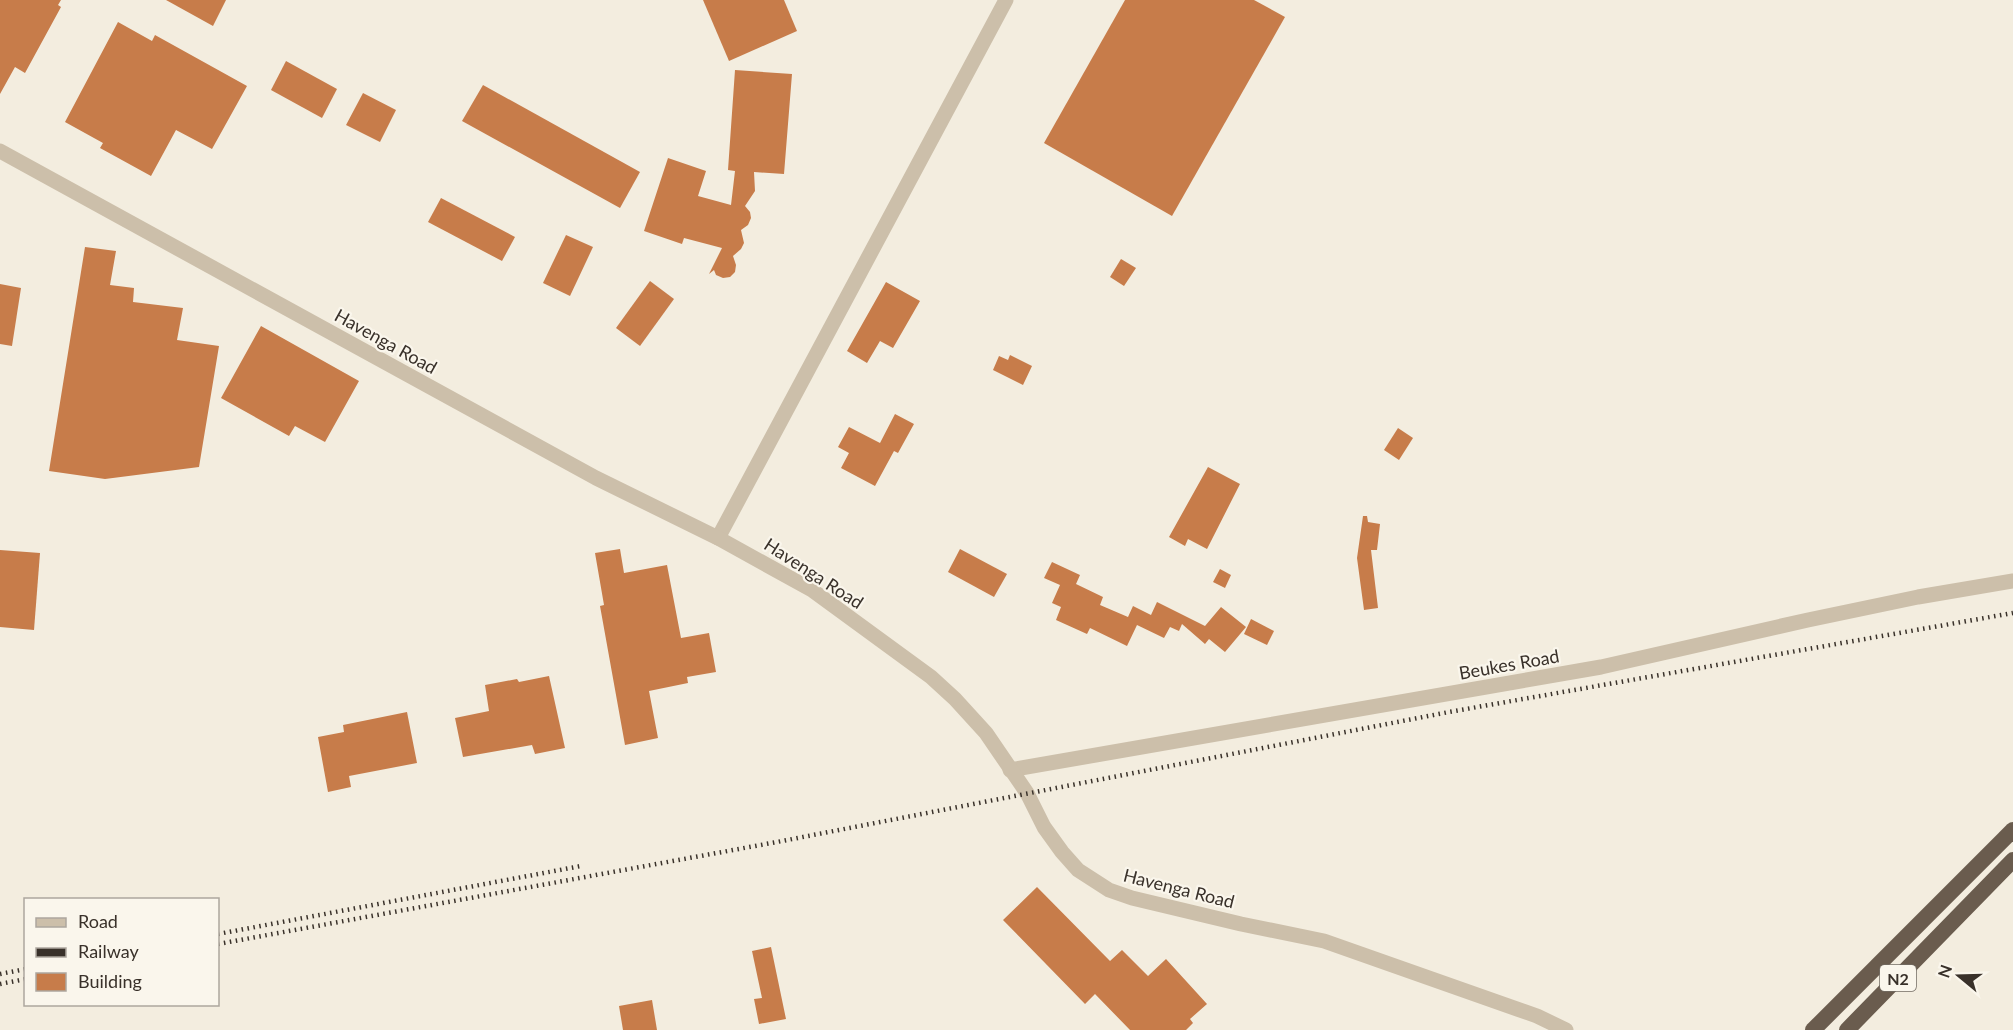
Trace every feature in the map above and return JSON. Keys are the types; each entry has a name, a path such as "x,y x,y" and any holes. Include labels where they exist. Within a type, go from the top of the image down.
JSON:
{"highway":[{"name":"N2","path":"1813,1030 2013,830"},
{"name":"N2","path":"1847,1030 2013,860"}],"street":[{"path":"718,538 1006,0"},
{"name":"Havenga Road","path":"0,152 596,478 718,538 813,590 931,677 986,733 1027,793 1044,827 1062,852 1078,870 1109,890 1132,898 1241,924 1324,941 1526,1012 1566,1030"},
{"name":"Beukes Road","path":"1010,770 1039,767 1601,667 1918,597 2013,582"}],"building":[{"path":"0,0 61,0 58,5 61,7 25,73 15,67 0,94"},
{"path":"166,0 226,0 213,26"},
{"path":"703,0 784,0 797,31 729,61"},
{"path":"1125,0 1254,0 1285,17 1172,216 1044,143"},
{"path":"118,22 152,41 155,35 247,86 212,149 176,130 151,176 100,148 103,143 65,122"},
{"path":"286,61 337,89 322,118 271,90"},
{"path":"735,70 792,74 784,174 754,172 755,191 745,206 751,218 748,225 741,230 744,243 733,256 736,265 735,272 730,277 723,278 716,275 714,270 709,274 722,248 684,238 682,244 644,231 668,158 706,171 698,196 731,205 735,171 728,170"},
{"path":"483,85 640,172 620,208 462,121"},
{"path":"363,93 396,110 380,142 346,125"},
{"path":"441,198 515,237 502,261 428,222"},
{"path":"566,235 593,247 570,296 543,283"},
{"path":"85,247 116,251 110,285 134,288 133,302 183,308 177,340 219,346 199,467 105,479 49,471"},
{"path":"1121,259 1136,268 1124,286 1110,277"},
{"path":"650,281 674,299 640,346 616,328"},
{"path":"886,282 920,301 893,348 880,341 867,363 847,351"},
{"path":"0,284 21,288 12,346 0,344"},
{"path":"261,326 359,381 325,442 295,426 289,436 221,398"},
{"path":"1010,355 1032,366 1023,385 993,370 999,356 1008,360"},
{"path":"895,414 914,424 898,453 894,451 875,486 841,468 849,453 838,447 849,427 880,443"},
{"path":"1398,428 1413,438 1399,460 1384,450"},
{"path":"1208,467 1240,484 1207,549 1188,539 1185,546 1169,537"},
{"path":"1363,516 1367,516 1368,522 1380,524 1377,550 1371,550 1378,608 1364,610 1357,558"},
{"path":"620,549 624,573 667,565 681,638 709,633 716,672 687,677 688,683 649,691 658,738 625,745 600,606 604,605 595,553"},
{"path":"960,549 1007,574 994,597 948,572"},
{"path":"0,550 40,553 34,630 0,627"},
{"path":"1052,562 1080,575 1076,584 1103,597 1100,605 1128,617 1133,606 1151,615 1157,602 1205,626 1221,607 1246,627 1225,652 1209,639 1205,644 1182,624 1179,631 1170,627 1164,638 1137,625 1127,646 1090,628 1087,634 1056,620 1061,607 1052,603 1060,585 1044,578"},
{"path":"1220,569 1231,575 1225,588 1213,582"},
{"path":"1251,619 1274,631 1267,645 1244,634"},
{"path":"549,676 565,748 535,754 532,745 463,757 455,718 489,711 485,685"},
{"path":"407,712 417,763 349,776 351,787 328,792 318,737 344,732 343,725"},
{"path":"1037,887 1110,961 1122,950 1148,976 1166,959 1207,1004 1190,1019 1193,1023 1186,1030 1130,1030 1095,994 1085,1004 1003,920"},
{"path":"771,947 786,1019 759,1024 754,999 762,998 752,951"},
{"path":"652,1000 657,1030 623,1030 619,1006"}],"railway":[{"path":"219,944 777,842 1449,712 2013,613"},
{"path":"219,934 581,866"},
{"path":"0,974 24,969"},
{"path":"0,984 24,979"}]}
